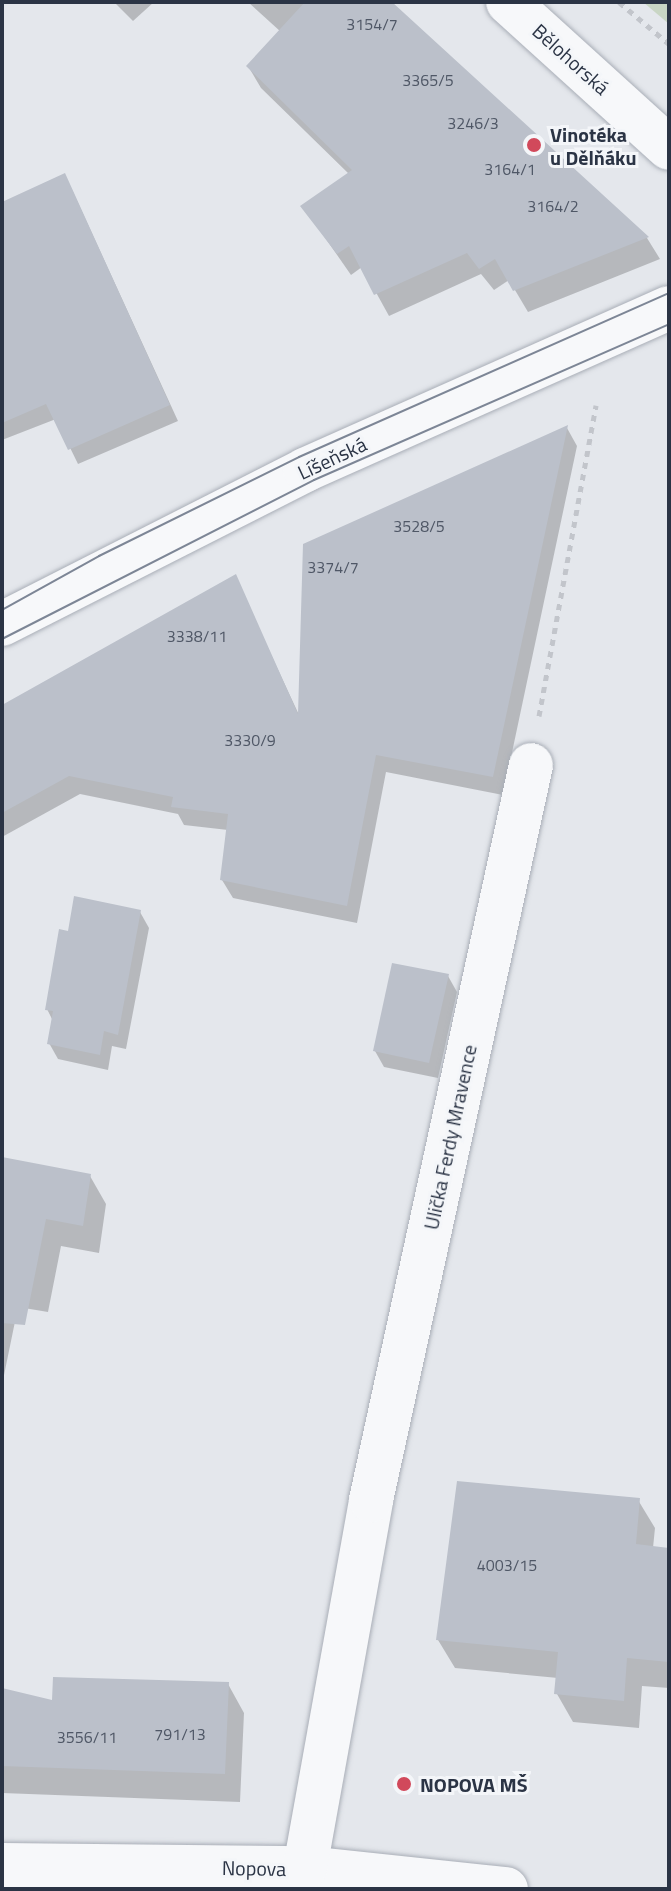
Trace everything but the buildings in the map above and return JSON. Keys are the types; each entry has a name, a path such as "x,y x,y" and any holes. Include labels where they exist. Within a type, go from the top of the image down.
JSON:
{"street":[{"name":"Bělohorská","path":"508,2 669,148"},
{"name":"Líšeňská","path":"2,624 305,470 669,308"},
{"name":"Ulička Ferdy Mravence","path":"305,1868 371,1500 531,765"},
{"name":"Nopova","path":"2,1865 305,1868 506,1889"}],"path":[{"path":"619,2 669,44"},
{"path":"531,765 596,405"}],"green space":[{"path":"643,2 669,2 669,24"}],"tram line":[{"path":"2,610 99,556 299,457 669,293"},
{"path":"2,639 314,480 669,324"}],"place":[{"name":"Vinotéka u Dělňáku","path":"534,145"},
{"name":"NOPOVA MŠ","path":"404,1784"}]}
